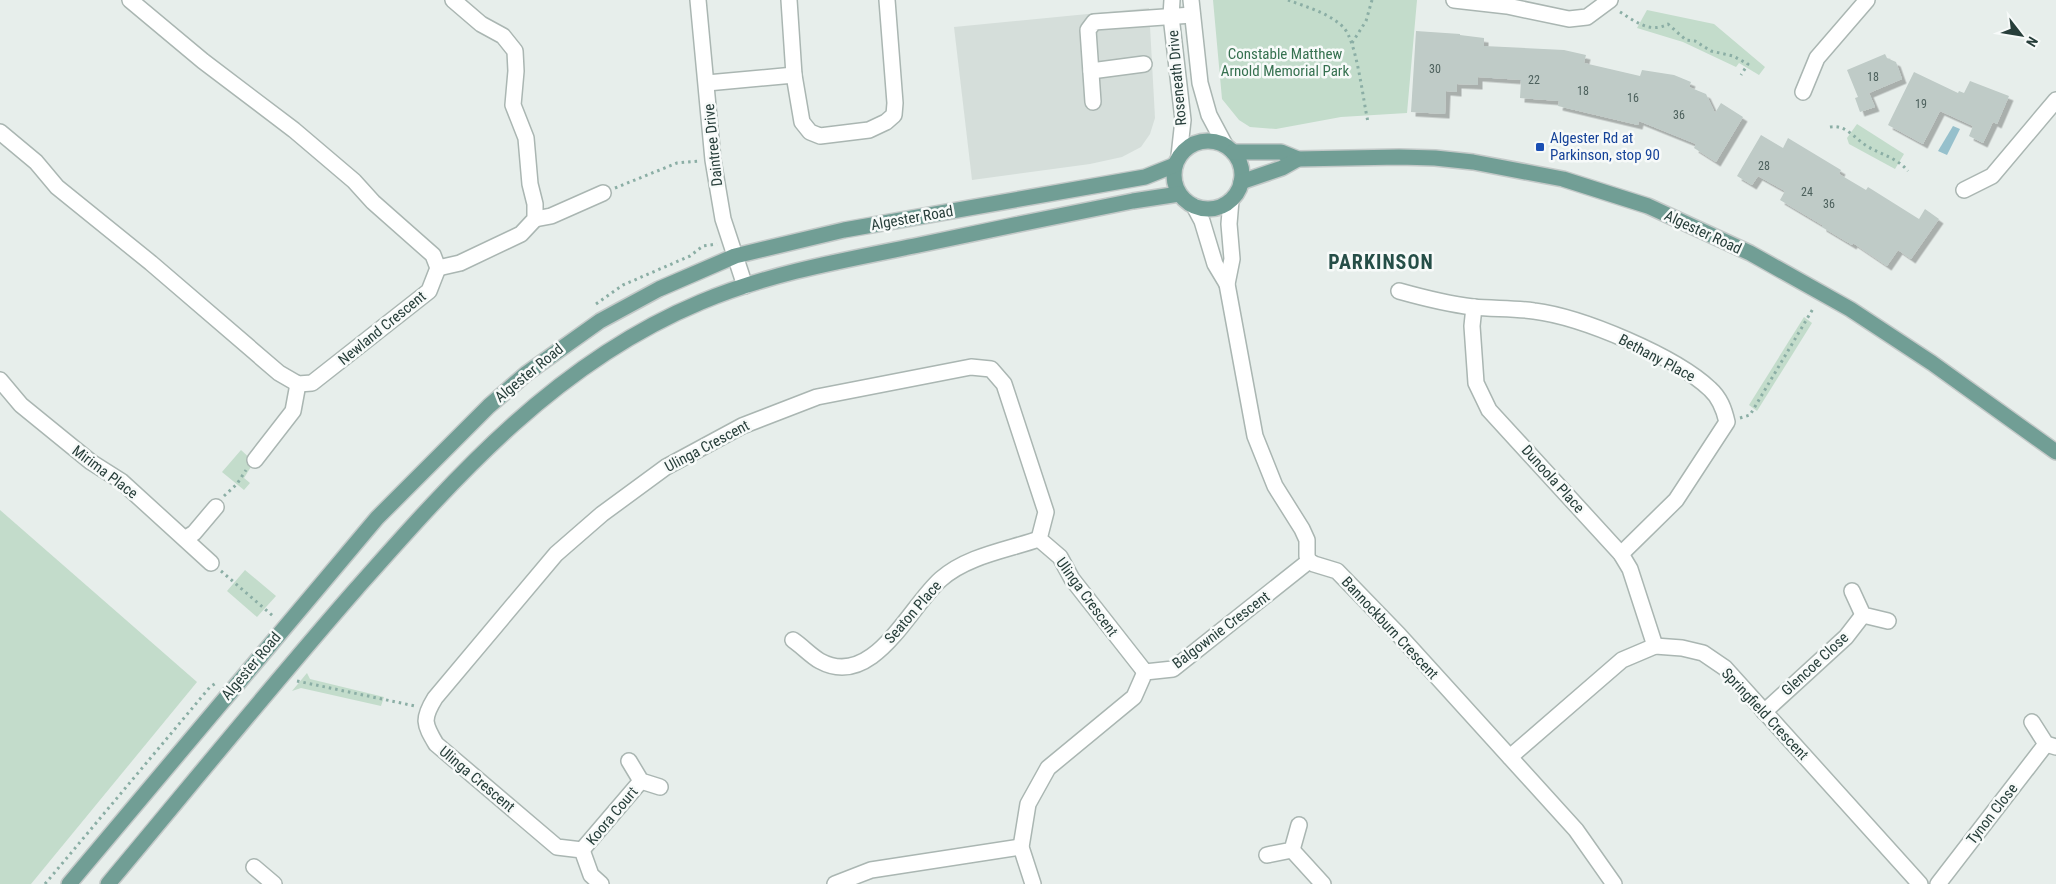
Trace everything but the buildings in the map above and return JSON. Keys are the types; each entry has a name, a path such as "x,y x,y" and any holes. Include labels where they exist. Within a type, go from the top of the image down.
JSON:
{"main road":[{"path":"1204,141 1214,141 1229,149 1239,162 1242,172 1237,192 1223,206 1213,209 1194,206 1179,194 1174,180 1177,161 1190,146 1204,141"},
{"name":"Algester Road","path":"1229,149 1282,152 1298,159 1360,156 1435,158 1473,162 1564,179 1648,206 1750,254 1850,308 1932,363 2056,452"},
{"name":"Algester Road","path":"1241,182 1282,168 1298,159"},
{"name":"Algester Road","path":"69,884 377,518 489,406 527,373 600,321 659,289 735,256 844,230 1145,176 1177,161"},
{"name":"Algester Road","path":"108,884 345,602 413,525 516,421 562,382 621,343 700,302 745,286 819,265 1133,201 1179,194"}],"street":[{"path":"130,0 203,62 294,130 354,181 373,202 433,255 438,268 460,263 521,234 535,218 535,204 530,184 526,138 513,105 516,71 515,52 502,36 481,24 453,0"},
{"name":"Daintree Drive","path":"698,0 713,160 723,219 745,286"},
{"path":"789,0 794,75 802,122 810,132 820,136 869,130 886,122 894,115 895,104 887,0"},
{"name":"Roseneath Drive","path":"1172,0 1171,16 1183,120 1177,161"},
{"path":"1454,0 1507,6 1568,19 1588,17 1608,2"},
{"path":"1803,92 1817,58 1867,0"},
{"path":"1093,102 1088,30 1094,22 1171,16 1191,7"},
{"name":"Roseneath Drive","path":"1191,7 1200,83 1209,115 1229,149"},
{"path":"1091,71 1144,64"},
{"path":"707,83 794,75"},
{"path":"1964,190 1992,176 2056,100"},
{"path":"0,132 36,162 57,187 151,263 279,373 298,384 293,412 255,460"},
{"path":"535,218 551,216 603,192"},
{"path":"1227,284 1232,259 1229,224 1231,200"},
{"path":"1194,206 1202,221 1215,264 1227,284 1255,436 1275,486 1307,540 1307,556 1310,561"},
{"name":"Newland Crescent","path":"298,384 312,383 430,291 438,268"},
{"name":"Bethany Place","path":"1399,291 1442,303 1474,307 1535,310 1582,322 1628,341 1687,370 1705,385 1723,406 1727,422"},
{"name":"Dunoola Place","path":"1474,307 1472,326 1476,383 1490,410 1621,554 1630,568 1654,646"},
{"name":"Ulinga Crescent","path":"582,850 557,847 436,744 426,726 428,709 435,698 556,554 602,514 666,467 742,426 817,397 971,367 991,369 1004,384 1046,512 1039,539 1060,557 1072,579 1145,672"},
{"name":"Mirima Place","path":"0,380 21,405 91,462 121,481 175,531 186,538 211,563"},
{"path":"1621,554 1676,500 1727,422"},
{"path":"186,538 194,533 216,507"},
{"name":"Seaton Place","path":"794,640 820,661 841,668 863,664 885,645 941,579 966,563 1039,539"},
{"name":"Balgownie Crescent","path":"1145,672 1173,669 1310,561"},
{"name":"Bannockburn Crescent","path":"1310,561 1337,571 1405,642 1576,830 1614,884"},
{"path":"1852,591 1863,614 1888,621"},
{"name":"Glencoe Close","path":"1764,712 1846,637 1863,614"},
{"name":"Springfield Crescent","path":"1510,757 1622,660 1654,646 1682,648 1702,653 1725,668 1920,884"},
{"path":"1033,884 1021,847 1028,804 1048,768 1134,697 1145,672"},
{"name":"Tynon Close","path":"1938,884 2051,746 2032,722"},
{"name":"Koora Court","path":"630,761 641,781 660,787"},
{"name":"Koora Court","path":"582,850 641,781"},
{"path":"1292,850 1299,825"},
{"path":"835,884 871,870 1021,847"},
{"path":"582,850 591,875 601,884"},
{"path":"1267,856 1292,850"},
{"path":"1292,850 1323,884"},
{"path":"254,866 274,884"}],"path":[{"path":"1288,0 1328,16 1344,28 1352,43 1368,122"},
{"path":"1352,43 1366,22 1372,0"},
{"path":"1608,2 1650,28 1662,27 1668,24 1686,40 1695,41 1712,51 1733,56 1748,64 1742,74"},
{"path":"1830,127 1837,125 1854,135 1866,146 1884,153 1902,164 1908,171"},
{"path":"603,192 677,163 713,160"},
{"path":"1727,422 1750,415 1822,293"},
{"path":"216,507 214,504 238,484 252,459 255,460"},
{"path":"211,563 273,616"},
{"path":"294,681 428,709"}],"shaded area":[{"path":"1149,8 1155,118 1150,134 1141,147 1122,157 1090,164 972,180 954,27"}],"green space":[{"name":"Constable Matthew Arnold Memorial Park","path":"1213,0 1417,0 1407,113 1341,117 1276,129 1250,127 1239,120 1222,99"},
{"path":"1647,10 1714,24 1765,67 1759,75 1739,63 1736,67 1683,42 1637,28"},
{"path":"1857,124 1904,154 1895,169 1849,144 1847,138"},
{"path":"1804,317 1812,323 1757,411 1749,405"},
{"path":"241,450 254,462 244,478 250,483 244,490 222,472"},
{"path":"0,510 197,682 31,884 0,884"},
{"path":"245,570 276,596 257,617 227,591"},
{"path":"307,673 310,679 384,697 381,706 301,688 292,691"}],"water":[{"path":"1953,126 1960,129 1947,155 1938,151"}],"place":[{"name":"Algester Rd at Parkinson, stop 90","path":"1540,147"}],"district":[{"name":"PARKINSON","path":"1381,262"}]}
